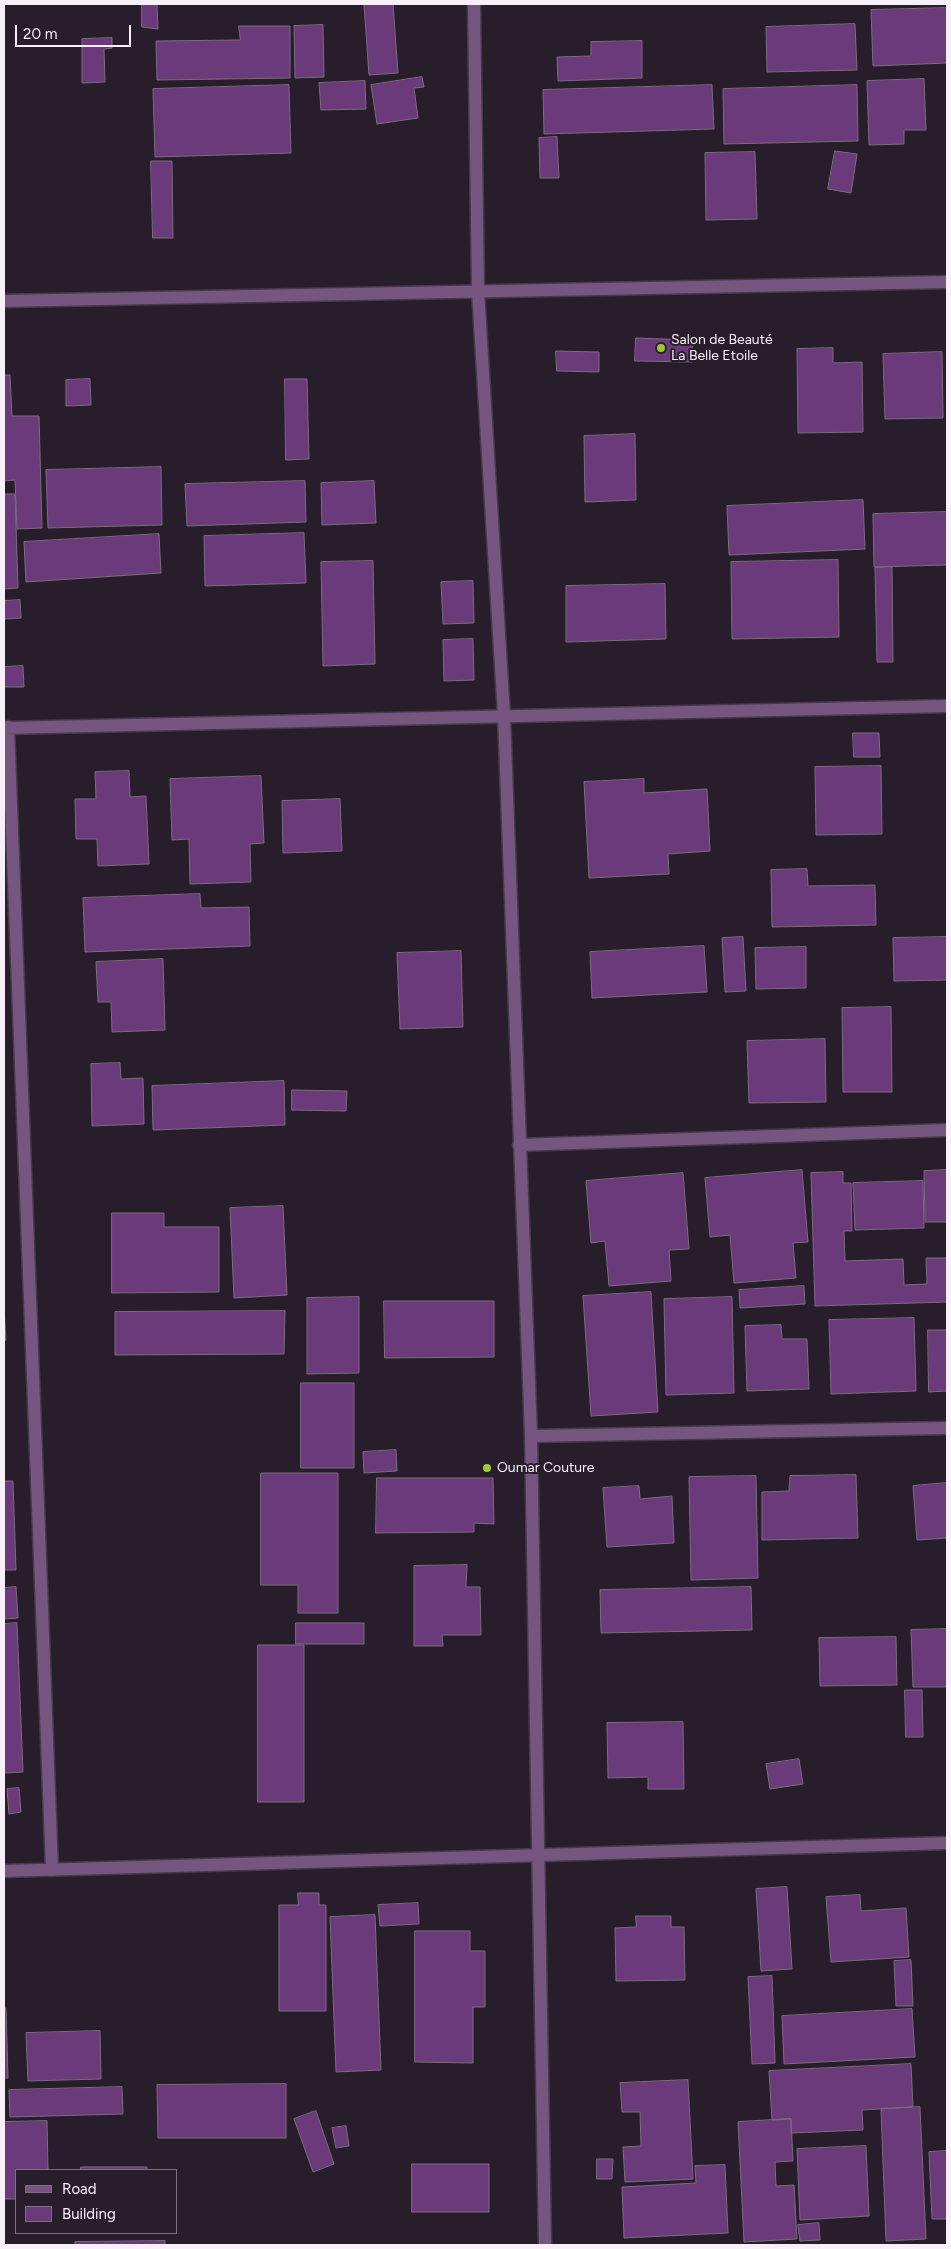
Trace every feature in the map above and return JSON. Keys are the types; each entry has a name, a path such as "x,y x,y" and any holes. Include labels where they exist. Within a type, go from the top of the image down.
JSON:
{"street":[{"path":"474,4 478,291 504,716 531,1436 545,2245"},
{"path":"4,301 947,282"},
{"path":"52,1870 6,727 947,706"},
{"path":"520,1145 947,1130"},
{"path":"531,1436 947,1428"},
{"path":"4,1871 947,1843"}],"building":[{"path":"142,4 157,4 158,29 142,27"},
{"path":"393,4 398,73 369,75 364,5"},
{"path":"947,8 947,63 873,66 871,10"},
{"path":"855,24 857,70 767,72 766,27"},
{"path":"323,25 324,77 295,78 294,26"},
{"path":"239,26 290,26 290,78 157,80 156,41 240,40"},
{"path":"112,38 112,48 104,49 105,82 82,83 82,39"},
{"path":"642,41 642,78 558,81 557,57 591,56 591,42"},
{"path":"422,77 424,87 414,88 418,118 377,124 371,85"},
{"path":"924,79 926,130 904,130 904,144 869,145 867,81"},
{"path":"365,81 366,109 321,110 319,83"},
{"path":"289,85 291,153 155,157 153,89"},
{"path":"712,85 714,129 544,134 543,90"},
{"path":"857,85 858,141 724,144 723,89"},
{"path":"557,137 559,178 540,178 539,138"},
{"path":"835,151 857,154 851,193 828,189"},
{"path":"755,152 757,219 706,220 705,153"},
{"path":"151,161 172,161 173,238 153,238"},
{"path":"636,338 693,340 692,362 635,361"},
{"path":"833,348 833,363 862,362 863,432 798,433 797,349"},
{"path":"556,351 599,352 599,372 557,371"},
{"path":"942,352 943,418 885,419 883,354"},
{"path":"4,375 10,375 12,416 39,416 42,528 17,529 15,480 4,481"},
{"path":"90,379 91,405 66,406 66,380"},
{"path":"285,379 307,379 309,459 286,460"},
{"path":"635,434 636,500 585,502 584,436"},
{"path":"161,467 162,525 48,528 46,470"},
{"path":"305,481 306,522 187,526 185,484"},
{"path":"374,481 376,523 322,525 321,483"},
{"path":"4,494 15,494 18,588 4,589"},
{"path":"863,500 865,549 729,555 727,506"},
{"path":"947,512 947,565 874,567 873,514"},
{"path":"304,533 306,583 205,586 204,536"},
{"path":"159,534 161,573 26,582 24,542"},
{"path":"838,560 839,637 732,639 731,562"},
{"path":"373,561 375,664 323,666 321,562"},
{"path":"892,567 893,662 877,662 875,568"},
{"path":"473,581 474,623 443,624 441,582"},
{"path":"665,584 666,639 566,642 566,586"},
{"path":"20,600 21,618 4,619 4,601"},
{"path":"473,639 474,680 444,681 443,640"},
{"path":"23,666 24,687 4,687 4,667"},
{"path":"853,733 879,733 880,757 854,757"},
{"path":"881,766 882,834 816,835 815,767"},
{"path":"129,771 130,797 146,796 149,864 98,866 97,839 76,839 75,799 96,799 95,772"},
{"path":"261,776 264,843 250,844 251,882 190,884 189,839 172,840 170,779"},
{"path":"644,779 644,793 707,789 710,851 668,854 669,874 589,878 584,782"},
{"path":"340,799 342,851 283,853 282,801"},
{"path":"807,869 808,886 875,885 876,925 772,927 771,870"},
{"path":"200,894 201,908 249,907 250,946 85,952 83,898"},
{"path":"743,937 746,991 725,992 722,938"},
{"path":"947,937 947,980 894,981 893,938"},
{"path":"704,946 707,992 592,998 590,952"},
{"path":"806,947 806,988 756,989 755,948"},
{"path":"461,951 463,1027 400,1029 397,953"},
{"path":"163,959 165,1030 112,1032 111,1002 98,1002 96,962"},
{"path":"891,1007 892,1092 843,1092 842,1008"},
{"path":"825,1039 826,1102 749,1103 747,1041"},
{"path":"120,1063 121,1079 143,1078 144,1124 92,1126 91,1064"},
{"path":"284,1081 285,1125 153,1130 152,1086"},
{"path":"292,1090 347,1091 346,1111 292,1110"},
{"path":"802,1170 808,1242 793,1243 796,1278 734,1283 730,1235 710,1237 705,1178"},
{"path":"947,1170 947,1222 925,1222 924,1171"},
{"path":"843,1172 843,1183 851,1183 852,1231 844,1231 845,1261 903,1259 904,1285 927,1284 926,1258 947,1258 947,1302 815,1306 811,1173"},
{"path":"683,1173 689,1249 669,1250 671,1281 609,1286 605,1241 591,1243 586,1181"},
{"path":"923,1181 924,1228 855,1230 853,1183"},
{"path":"283,1206 287,1295 234,1298 230,1208"},
{"path":"112,1213 164,1213 164,1227 219,1227 219,1292 112,1293"},
{"path":"804,1286 805,1304 740,1308 739,1290"},
{"path":"651,1292 658,1412 591,1416 583,1296"},
{"path":"359,1297 359,1373 307,1374 307,1298"},
{"path":"732,1297 734,1393 666,1395 664,1299"},
{"path":"384,1301 494,1301 494,1357 385,1358"},
{"path":"4,1309 6,1340 4,1341"},
{"path":"285,1311 284,1354 115,1355 115,1312"},
{"path":"914,1318 916,1391 831,1394 829,1320"},
{"path":"781,1325 782,1339 807,1339 809,1389 747,1391 745,1326"},
{"path":"928,1330 947,1330 947,1391 929,1392"},
{"path":"301,1383 354,1383 354,1468 301,1468"},
{"path":"396,1450 397,1471 364,1473 363,1452"},
{"path":"261,1473 338,1473 338,1613 298,1613 298,1585 261,1585"},
{"path":"856,1475 858,1538 762,1540 762,1492 789,1491 790,1476"},
{"path":"756,1476 758,1578 691,1580 689,1477"},
{"path":"377,1478 493,1478 494,1524 474,1523 474,1532 376,1533"},
{"path":"4,1481 13,1481 16,1570 4,1570"},
{"path":"947,1483 947,1538 917,1540 913,1486"},
{"path":"639,1486 640,1499 672,1496 674,1543 607,1547 603,1488"},
{"path":"467,1565 466,1587 480,1587 481,1635 442,1635 443,1646 414,1646 414,1566"},
{"path":"16,1587 18,1618 4,1619 4,1588"},
{"path":"751,1587 752,1630 601,1633 600,1590"},
{"path":"17,1623 23,1772 4,1773 4,1624"},
{"path":"296,1623 364,1623 364,1644 296,1644"},
{"path":"947,1629 947,1687 913,1687 911,1630"},
{"path":"896,1637 897,1685 820,1686 819,1638"},
{"path":"258,1645 304,1645 304,1802 258,1802"},
{"path":"905,1690 922,1690 923,1737 906,1737"},
{"path":"683,1722 684,1789 648,1789 648,1777 608,1778 607,1723"},
{"path":"799,1759 803,1784 770,1789 766,1764"},
{"path":"19,1788 21,1812 9,1814 7,1789"},
{"path":"787,1887 792,1969 761,1971 756,1889"},
{"path":"298,1893 319,1893 319,1905 326,1905 326,2011 279,2011 279,1905 298,1905"},
{"path":"860,1895 861,1911 906,1908 909,1957 831,1962 826,1897"},
{"path":"418,1903 419,1924 380,1926 378,1905"},
{"path":"375,1915 381,2070 336,2072 330,1917"},
{"path":"636,1916 671,1916 671,1927 684,1927 685,1980 616,1981 615,1928 636,1927"},
{"path":"415,1931 470,1931 470,1951 485,1951 485,2007 473,2007 473,2063 415,2062"},
{"path":"911,1960 913,2006 896,2006 894,1961"},
{"path":"772,1976 775,2063 752,2064 748,1977"},
{"path":"4,2008 6,2008 8,2078 4,2078"},
{"path":"912,2009 915,2057 784,2064 782,2016"},
{"path":"100,2031 101,2079 28,2081 26,2033"},
{"path":"911,2064 913,2107 862,2110 863,2130 791,2133 791,2119 772,2120 769,2071"},
{"path":"688,2080 693,2179 625,2182 623,2147 641,2146 640,2112 622,2112 620,2083"},
{"path":"286,2084 286,2138 158,2138 157,2085"},
{"path":"122,2087 123,2114 10,2117 9,2090"},
{"path":"920,2107 926,2239 886,2241 881,2109"},
{"path":"316,2111 334,2164 313,2172 294,2119"},
{"path":"791,2119 793,2161 775,2162 776,2186 794,2185 797,2239 744,2242 738,2122"},
{"path":"47,2121 48,2169 15,2169 15,2199 4,2199 4,2122"},
{"path":"346,2126 349,2146 336,2148 332,2128"},
{"path":"866,2146 869,2216 800,2220 797,2149"},
{"path":"947,2151 947,2219 932,2219 929,2152"},
{"path":"597,2159 613,2159 612,2179 597,2179"},
{"path":"412,2164 489,2164 489,2212 412,2212"},
{"path":"725,2165 728,2233 624,2238 622,2187 696,2183 695,2166"},
{"path":"81,2167 147,2167 147,2169 81,2169"},
{"path":"819,2223 820,2240 800,2241 798,2225"},
{"path":"165,2241 165,2245 75,2245 75,2242"}],"place":[{"name":"Salon de Beauté La Belle Etoile","path":"661,348"},
{"name":"Oumar Couture","path":"487,1468"}]}
